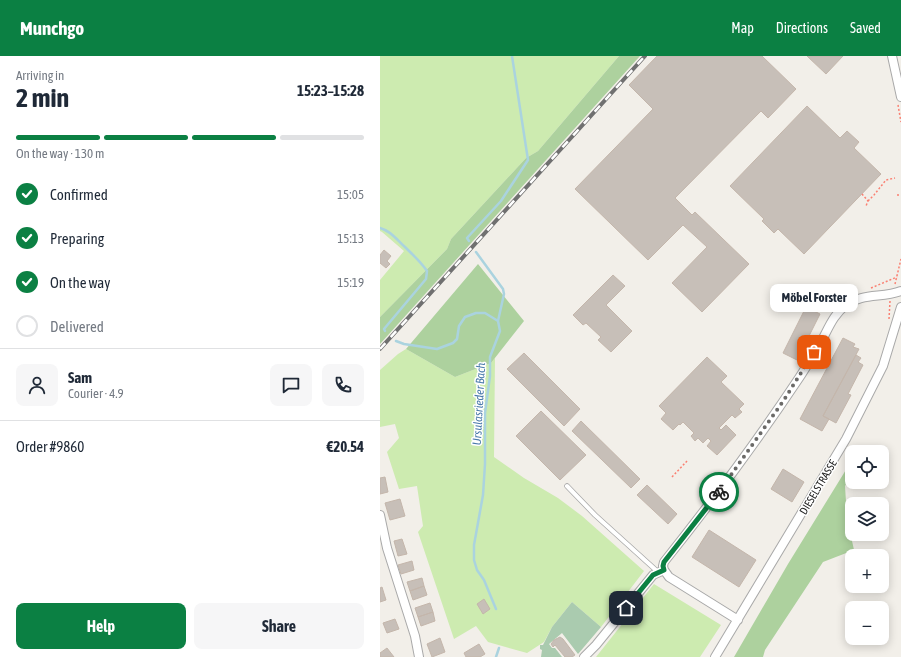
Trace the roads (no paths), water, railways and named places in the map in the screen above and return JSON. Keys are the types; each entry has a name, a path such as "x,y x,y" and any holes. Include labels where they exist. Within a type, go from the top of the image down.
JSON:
{"street":[{"path":"892,56 901,97"},
{"path":"584,657 596,645 653,575 661,571 664,562 720,491 786,398 823,339 832,321 842,309 857,299 868,296 892,295 901,291"},
{"name":"DIESELSTRASSE","path":"715,657 846,439 883,366 901,307"},
{"path":"380,514 387,548 415,636 419,657"},
{"path":"661,571 738,620"}],"lane":[{"path":"567,486 595,515 661,571"}],"waterway":[{"path":"469,241 467,238 501,201 528,160 512,56"},
{"name":"Ursulasrieder Bach","path":"380,228 394,236 427,271 426,279 384,329 385,331"},
{"path":"476,252 503,289 504,294 498,321"},
{"name":"Ursulasrieder Bach","path":"396,341 404,344 437,349 453,343 457,339 459,326 465,317 476,313 485,313 498,321 500,331 490,357 490,376 485,413 485,464 483,495 474,545 474,560 477,570 484,580 496,609"},
{"name":"Ursulasrieder Bach","path":"496,657 499,648"}],"railway":[{"path":"380,349 645,56"}],"place":[{"name":"Möbel Forster","path":"814,352"}]}
